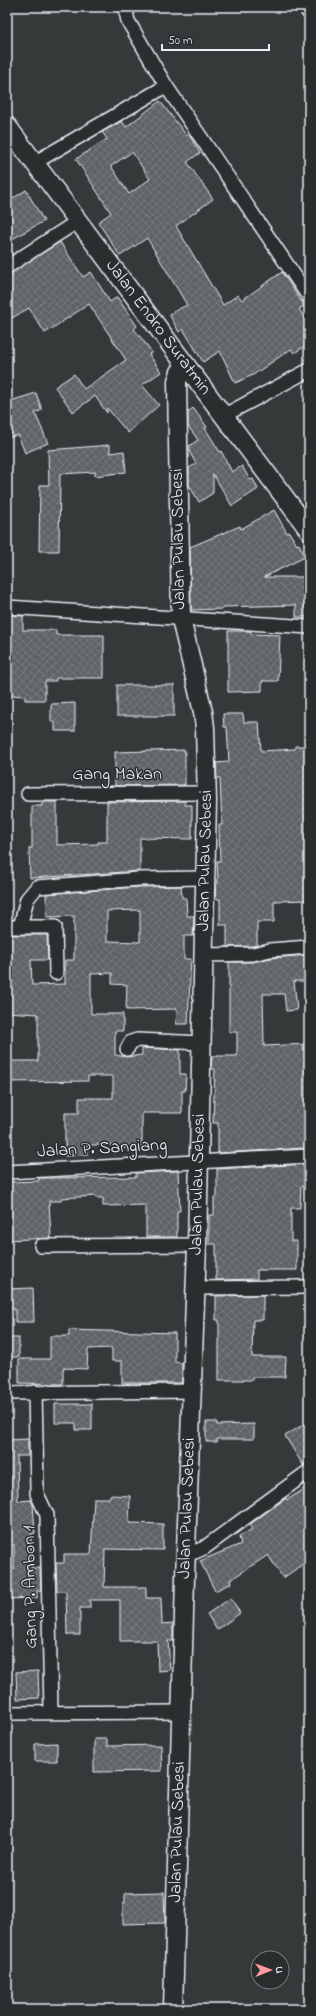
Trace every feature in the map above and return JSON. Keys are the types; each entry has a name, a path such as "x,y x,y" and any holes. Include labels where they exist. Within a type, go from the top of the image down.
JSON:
{"street":[{"path":"130,7 126,12 128,21 166,86 309,296"},
{"path":"305,7 309,13"},
{"path":"34,163 166,86"},
{"name":"Jalan Endro Suratmin","path":"7,126 309,530"},
{"path":"7,268 78,221"},
{"name":"Jalan Pulau Sebesi","path":"173,2009 194,1288 197,1245 207,793 203,712 181,619 177,381 180,372 186,365"},
{"path":"223,416 309,370"},
{"path":"7,607 309,627"},
{"name":"Gang Makan","path":"28,794 207,793"},
{"path":"56,973 55,927 14,927 27,899 36,886 140,879 205,878"},
{"path":"204,955 253,954 270,950 309,947"},
{"path":"127,1049 132,1042 137,1040 202,1042"},
{"name":"Jalan P. Sangiang","path":"7,1172 309,1156"},
{"path":"41,1246 197,1245"},
{"path":"194,1288 309,1287"},
{"path":"7,1393 192,1391"},
{"name":"Gang P. Ambon 1","path":"35,1392 37,1488 39,1497 47,1514 51,1712"},
{"path":"186,1552 195,1552 204,1548 309,1471"},
{"path":"7,1713 181,1712"}],"building":[{"path":"160,101 187,136 189,135 200,153 187,162 213,199 176,226 223,305 238,295 242,300 282,272 304,306 299,309 309,325 309,344 294,353 291,349 253,375 235,383 220,351 203,362 183,329 179,332 169,314 187,305 147,238 120,256 98,222 111,213 76,159 107,139 102,132 122,121 126,127","holes":["132,152 150,179 129,194 111,166"]},
{"path":"26,190 44,221 7,242 7,202"},
{"path":"60,242 83,277 91,272 110,302 117,297 137,326 134,329 152,352 149,354 161,372 142,385 159,405 128,433 107,408 107,413 95,396 73,412 55,387 74,374 84,389 126,360 89,304 45,333 29,308 7,321 7,275"},
{"path":"36,393 42,410 35,413 48,443 25,453 18,435 7,438 7,402"},
{"path":"193,408 207,427 205,428 220,452 221,451 232,472 242,466 250,480 253,479 258,489 232,506 213,474 213,493 199,502 189,485 189,468 196,464 189,451 189,446 198,440 188,426 188,412"},
{"path":"110,445 110,453 124,451 126,472 95,476 95,472 60,474 59,551 39,551 40,485 49,485 48,450"},
{"path":"274,510 287,533 289,532 297,545 299,544 305,557 264,577 309,577 309,617 296,617 296,605 223,607 223,609 191,610 190,547 240,526 241,529"},
{"path":"7,615 23,616 23,630 56,630 56,635 104,635 104,678 56,678 56,681 45,681 45,700 25,700 25,696 7,695"},
{"path":"228,631 251,631 251,634 280,635 278,681 262,681 262,691 228,692"},
{"path":"117,685 174,685 174,716 117,716"},
{"path":"75,703 75,731 55,731 55,722 51,722 51,704"},
{"path":"223,714 243,714 244,722 259,722 261,751 295,749 295,746 309,746 309,900 274,901 274,922 257,922 257,945 252,946 227,947 227,925 220,925 220,899 215,899 216,883 218,883 217,861 220,861 219,825 222,825 220,778 217,778 216,763 229,762 227,727 224,727"},
{"path":"185,750 185,785 115,786 115,752"},
{"path":"185,801 185,805 192,805 192,839 140,838 140,871 30,878 29,848 32,848 32,806 42,806 42,802 57,802 57,845 98,844 98,842 107,842 107,802"},
{"path":"181,886 182,898 186,898 187,916 194,916 193,936 184,936 184,959 191,959 188,1024 176,1024 177,1009 126,1010 127,985 112,984 112,973 91,974 91,1014 123,1014 123,1031 115,1031 115,1055 127,1057 142,1055 142,1048 180,1050 180,1074 186,1074 185,1091 182,1091 182,1113 142,1113 142,1148 115,1148 115,1145 87,1145 87,1155 65,1156 65,1113 79,1113 79,1098 113,1098 113,1076 88,1076 88,1081 7,1082 7,1061 38,1061 38,1014 7,1012 7,935 47,935 48,960 31,960 32,985 65,984 65,960 74,960 74,916 47,917 46,894 139,887","holes":["140,910 140,942 107,941 107,911"]},
{"path":"309,955 309,981 294,981 297,1010 286,1011 284,994 263,994 264,1046 309,1044 309,1137 305,1137 305,1148 218,1153 218,1123 213,1123 215,1069 211,1069 212,1056 237,1056 237,1032 229,1032 229,962 253,962 271,958"},
{"path":"309,1164 309,1187 301,1186 300,1208 291,1208 291,1241 297,1241 297,1270 257,1270 257,1279 216,1280 216,1244 209,1244 209,1215 214,1215 214,1197 217,1197 217,1169"},
{"path":"178,1171 180,1211 177,1211 177,1237 146,1237 146,1205 103,1206 103,1198 96,1198 96,1196 61,1198 61,1201 49,1201 51,1238 7,1240 7,1219 9,1218 8,1182 39,1181 39,1178 136,1177 136,1173"},
{"path":"33,1288 34,1322 15,1322 15,1309 7,1309 7,1289"},
{"path":"263,1295 263,1320 253,1320 252,1357 286,1357 285,1377 252,1377 252,1380 219,1380 219,1320 216,1320 216,1296"},
{"path":"69,1330 175,1333 175,1362 182,1363 182,1383 122,1383 122,1361 112,1361 112,1348 88,1349 87,1369 63,1368 63,1384 19,1383 19,1359 50,1359 50,1336 69,1336"},
{"path":"7,1338 19,1338 19,1357 7,1357"},
{"path":"55,1404 92,1404 92,1430 76,1430 76,1423 55,1423"},
{"path":"309,1421 309,1463 303,1465 285,1436"},
{"path":"206,1422 217,1422 217,1425 254,1424 254,1439 217,1439 217,1442 206,1442"},
{"path":"28,1439 28,1456 17,1456 18,1501 31,1500 33,1504 35,1533 31,1534 32,1568 40,1568 41,1591 37,1591 37,1598 7,1599 7,1569 14,1569 14,1545 7,1545 7,1440"},
{"path":"309,1486 309,1560 283,1578 268,1555 230,1580 231,1583 215,1591 200,1561 241,1544 239,1537 252,1529 249,1525 286,1498 287,1500"},
{"path":"110,1495 130,1496 129,1523 163,1524 163,1550 105,1549 104,1587 146,1587 146,1598 161,1598 162,1624 173,1623 173,1641 168,1641 170,1670 158,1671 157,1641 120,1641 120,1600 90,1600 90,1608 80,1608 80,1635 67,1635 66,1591 57,1591 56,1563 64,1563 64,1554 91,1554 94,1498 110,1498"},
{"path":"231,1598 240,1613 217,1630 207,1614"},
{"path":"38,1671 39,1698 17,1699 16,1672"},
{"path":"94,1739 107,1739 107,1746 161,1745 162,1771 94,1772"},
{"path":"57,1743 57,1761 35,1761 35,1744"},
{"path":"164,1892 165,1923 123,1924 123,1903 125,1903 125,1893"}]}
